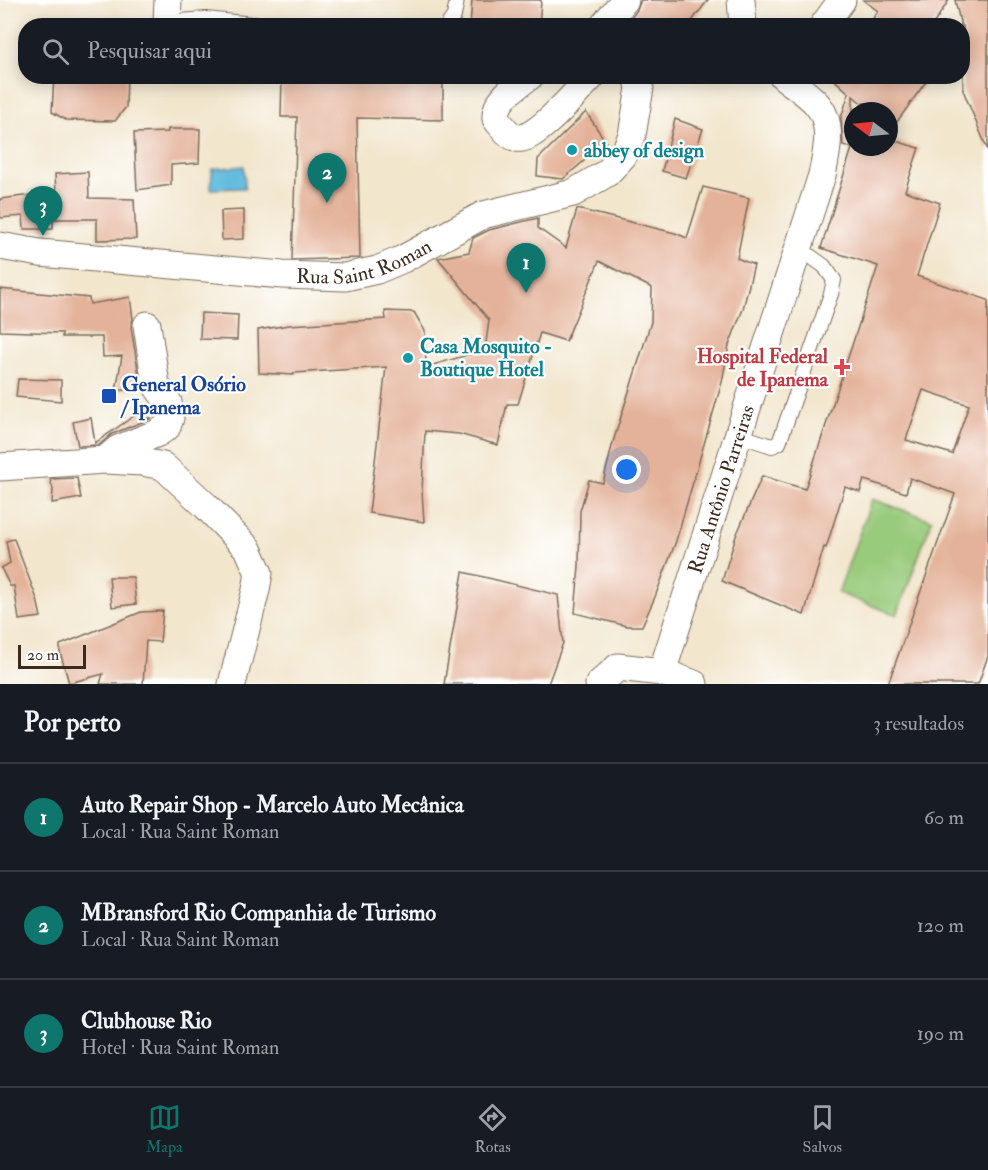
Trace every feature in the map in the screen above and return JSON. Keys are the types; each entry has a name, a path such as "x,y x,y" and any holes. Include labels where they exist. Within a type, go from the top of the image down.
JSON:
{"street":[{"path":"610,18 626,0"},
{"path":"741,0 742,18"},
{"path":"830,18 842,0"},
{"path":"519,84 512,89 496,110 496,119 507,131 518,138 529,138 584,84"},
{"name":"Rua Saint Roman","path":"0,246 40,254 282,275 345,277 377,270 403,259 483,215 573,193 606,173 623,156 632,135 639,84"},
{"name":"Rua Antônio Parreiras","path":"662,672 827,154 828,135 825,118 817,104 793,84"},
{"path":"105,460 118,449 158,433 167,427 170,418 168,402 156,386 147,326"},
{"path":"0,467 105,460 142,462 163,466 206,506 248,549 259,573 232,684"},
{"path":"599,684 618,667 662,672 694,684"}],"lane":[{"path":"453,18 457,0"},
{"path":"167,11 201,18"},
{"path":"738,435 772,446 779,443 831,294 834,280 824,266 798,248"}],"green space":[{"path":"872,499 932,520 897,615 838,593"}],"water":[{"path":"244,166 245,188 211,189 212,169"}],"building":[{"path":"472,0 541,0 540,18 471,18"},
{"path":"641,0 708,0 694,18 631,18"},
{"path":"863,0 949,0 937,18 873,18 878,11"},
{"path":"955,0 988,0 988,151 963,90 963,84 970,84 970,18 959,18"},
{"path":"54,84 127,84 126,107 115,121 66,120 52,112"},
{"path":"282,84 443,84 443,120 357,118 360,258 292,260 297,117 281,117"},
{"path":"839,84 924,84 898,120 898,102 860,102 853,96 853,102 846,102 849,93"},
{"path":"844,109 844,145 841,118"},
{"name":"abbey of design","path":"586,112 606,142 563,179 537,176 538,159"},
{"path":"675,119 703,129 686,178 662,171"},
{"path":"168,129 200,129 199,163 171,165 171,185 137,190 134,133 168,132"},
{"path":"898,142 919,148 905,191 940,203 917,276 988,300 988,656 978,684 888,684 955,494 910,478 906,493 864,480 860,492 845,487 804,615 722,581 736,536 762,476 805,489 878,266 821,248 850,156 898,156","holes":["923,390 969,405 952,454 906,440"]},
{"path":"88,172 89,198 134,199 136,239 97,240 97,219 53,219 53,229 24,229 23,216 0,218 0,199 56,192 55,174"},
{"path":"703,187 749,198 737,258 754,265 743,309 729,345 722,382 676,541 642,626 627,626 575,613 580,511 589,480 603,483 613,442 651,322 652,288 599,261 566,341 540,333 518,404 507,404 498,445 459,434 425,431 422,491 424,522 369,513 386,367 294,373 294,375 259,373 258,330 289,325 386,319 385,311 414,312 425,331 426,367 485,350 489,320 438,258 469,252 473,238 489,230 538,218 538,228 566,248 577,209 687,238"},
{"path":"244,210 244,239 222,240 221,211"},
{"path":"0,289 89,298 90,304 130,297 133,319 131,327 141,388 116,391 122,356 103,357 102,337 62,337 62,333 0,331"},
{"path":"201,313 238,315 237,340 200,339"},
{"path":"18,379 61,380 61,401 16,397"},
{"path":"144,409 144,418 152,418 112,434 99,445 78,446 73,422 91,418 95,443"},
{"path":"77,478 81,498 52,503 53,489 50,479"},
{"path":"14,539 37,599 41,617 19,620 14,586 10,586 1,568 10,563 6,541"},
{"path":"463,572 558,595 563,643 548,684 444,684"},
{"path":"109,577 133,577 136,604 112,607"},
{"path":"163,611 160,642 146,641 143,684 100,684 103,674 69,683 60,645 141,612"}],"place":[{"name":"abbey of design","path":"572,150"},
{"name":"MBransford Rio Companhia de Turismo","path":"327,203"},
{"name":"Clubhouse Rio","path":"43,236"},
{"name":"Auto Repair Shop - Marcelo Auto Mecânica","path":"526,293"},
{"name":"Casa Mosquito - Boutique Hotel","path":"408,358"},
{"name":"Hospital Federal de Ipanema","path":"842,367"},
{"name":"General Osório / Ipanema","path":"109,396"}]}
